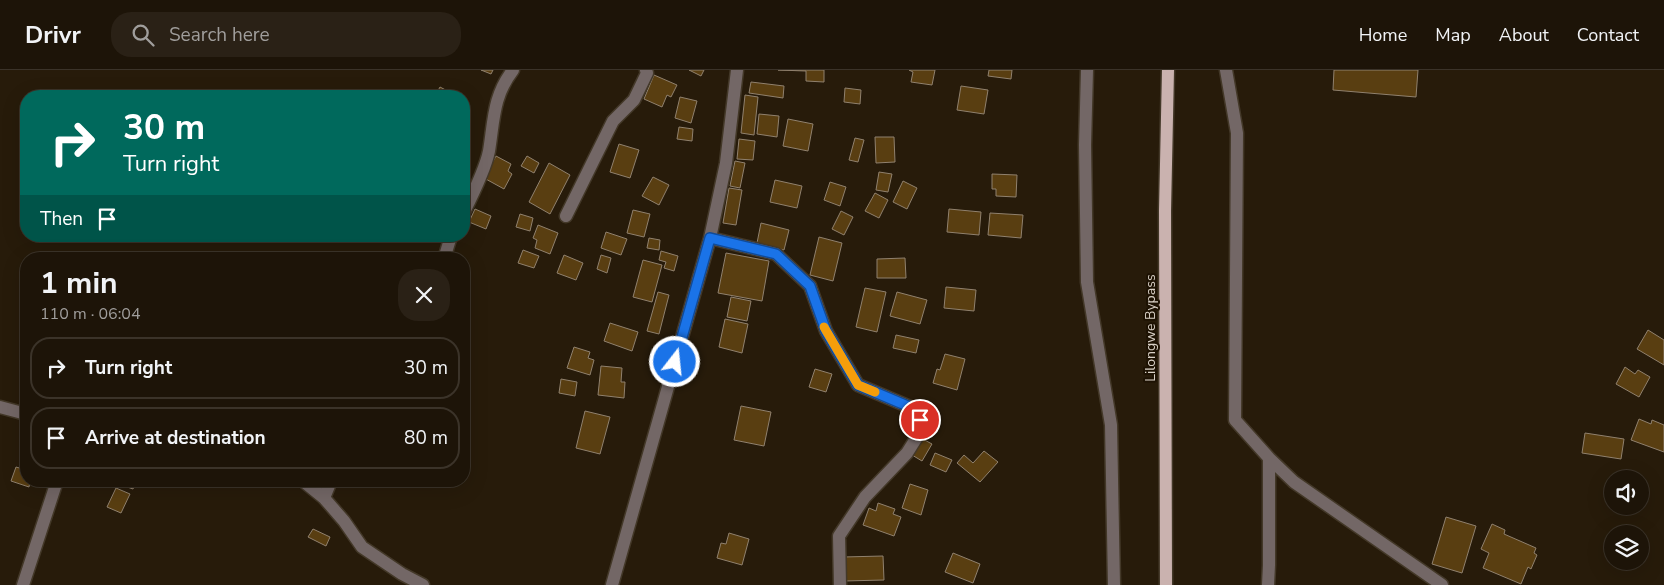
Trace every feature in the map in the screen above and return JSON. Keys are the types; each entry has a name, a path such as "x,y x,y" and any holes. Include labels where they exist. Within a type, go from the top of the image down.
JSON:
{"main road":[{"name":"Lilongwe Bypass","path":"1166,585 1165,211 1168,70"}],"street":[{"path":"470,197 488,153 494,109 506,79 513,70"},
{"path":"566,216 613,121 634,100 647,73 646,70"},
{"path":"612,585 710,238 726,163 737,70"},
{"path":"1086,70 1087,282 1111,424 1114,585"},
{"path":"1226,70 1237,133 1235,420 1269,458 1294,482 1442,585"},
{"path":"710,238 776,254 810,286 826,331 858,385 910,407 920,420 917,437 907,453 865,497 839,536 840,585"},
{"path":"0,407 20,412"},
{"path":"1268,585 1269,458"},
{"path":"23,585 55,487"},
{"path":"310,487 324,498 344,521 362,547 402,574 423,585"},
{"path":"324,498 329,487"}],"building":[{"path":"481,70 493,70 491,74"},
{"path":"689,70 704,70 701,76"},
{"path":"778,70 824,70 824,82 806,81 806,71"},
{"path":"909,70 935,70 932,85 911,82 913,72"},
{"path":"989,70 1012,70 1011,79 988,76"},
{"path":"1334,70 1418,70 1416,97 1333,90"},
{"path":"654,75 677,85 671,97 667,95 662,107 644,99"},
{"path":"751,82 784,86 783,98 749,93"},
{"path":"961,86 988,90 984,114 957,110"},
{"path":"845,88 861,90 860,104 844,102"},
{"path":"745,95 758,97 754,135 741,133"},
{"path":"680,97 697,101 691,123 675,118"},
{"path":"759,114 779,116 777,137 757,134"},
{"path":"788,119 813,124 808,151 783,146"},
{"path":"679,127 693,129 692,141 677,139"},
{"path":"875,137 894,137 895,162 876,163"},
{"path":"855,138 864,140 858,162 849,160"},
{"path":"739,139 755,141 753,160 737,159"},
{"path":"619,144 639,150 630,178 610,172"},
{"path":"496,156 511,164 508,171 512,174 504,189 484,178"},
{"path":"527,156 539,163 534,173 521,166"},
{"path":"735,161 745,163 740,188 730,186"},
{"path":"549,163 570,175 550,214 529,202"},
{"path":"879,172 892,174 888,192 876,190"},
{"path":"992,174 1017,175 1016,197 996,196 996,189 992,189"},
{"path":"653,177 669,185 659,205 642,196"},
{"path":"775,180 802,186 797,208 770,202"},
{"path":"903,181 917,188 907,209 893,202"},
{"path":"830,182 846,187 840,206 824,200"},
{"path":"729,188 742,190 736,225 723,223"},
{"path":"875,193 888,200 879,218 865,211"},
{"path":"475,209 491,216 486,229 470,222"},
{"path":"949,209 981,212 979,235 947,232"},
{"path":"633,210 650,214 644,237 627,233"},
{"path":"841,211 853,217 844,235 832,229"},
{"path":"990,213 1023,215 1021,238 988,235"},
{"path":"520,214 533,218 530,231 516,227"},
{"path":"761,223 789,230 784,250 757,243"},
{"path":"538,225 558,233 550,254 535,248 537,240 533,238"},
{"path":"606,232 627,239 621,255 601,248"},
{"path":"819,237 842,243 833,281 810,275"},
{"path":"649,238 660,240 659,250 647,248"},
{"path":"523,250 539,256 534,268 518,263"},
{"path":"661,251 678,256 674,271 664,268 666,262 659,260"},
{"path":"726,253 769,261 762,301 718,293"},
{"path":"564,255 583,263 576,280 557,273"},
{"path":"601,255 611,258 607,273 597,269"},
{"path":"905,258 906,278 877,278 877,259"},
{"path":"643,260 662,265 652,302 633,297"},
{"path":"946,287 976,290 974,311 944,308"},
{"path":"865,288 886,292 877,332 856,327"},
{"path":"658,292 669,295 659,334 647,331"},
{"path":"897,292 927,300 920,324 890,316"},
{"path":"731,297 751,301 747,321 727,317"},
{"path":"725,319 748,324 742,353 719,347"},
{"path":"610,323 638,332 632,351 604,341"},
{"path":"1648,330 1664,340 1664,365 1637,349"},
{"path":"896,335 919,340 916,353 893,348"},
{"path":"574,347 590,352 588,358 594,360 590,375 567,368"},
{"path":"945,354 965,359 957,390 933,383 937,369 940,370"},
{"path":"601,366 622,368 621,382 625,382 624,398 598,395"},
{"path":"1625,367 1635,374 1638,370 1650,377 1639,397 1616,384"},
{"path":"815,369 832,374 826,392 809,387"},
{"path":"561,379 577,382 575,396 559,393"},
{"path":"741,406 771,412 764,446 734,440"},
{"path":"585,411 610,417 600,454 576,448"},
{"path":"1639,419 1651,424 1652,420 1664,425 1664,452 1631,440"},
{"path":"1585,433 1624,439 1621,459 1582,453"},
{"path":"921,438 932,444 922,461 912,455"},
{"path":"984,451 998,462 980,482 957,463 964,455 973,463"},
{"path":"935,453 952,460 946,472 930,465"},
{"path":"16,467 20,468 20,484 11,481"},
{"path":"910,484 928,490 921,515 902,508"},
{"path":"116,488 130,494 121,513 107,507"},
{"path":"878,503 895,509 893,514 901,517 894,536 863,525 869,508 876,511"},
{"path":"1446,517 1476,526 1462,573 1432,564"},
{"path":"1492,524 1505,530 1504,534 1536,548 1534,553 1537,555 1531,569 1528,567 1521,584 1483,568 1489,553 1481,549"},
{"path":"313,529 330,537 326,546 308,537"},
{"path":"729,533 749,539 742,565 717,558 721,543 726,544"},
{"path":"953,553 980,564 973,583 945,572"},
{"path":"883,556 884,580 844,581 843,557"}],"slow traffic":[{"path":"824,327 858,385 875,392"}],"route":[{"path":"675,362 710,238 776,254 810,286 826,331 858,385 910,407 920,420"}]}
